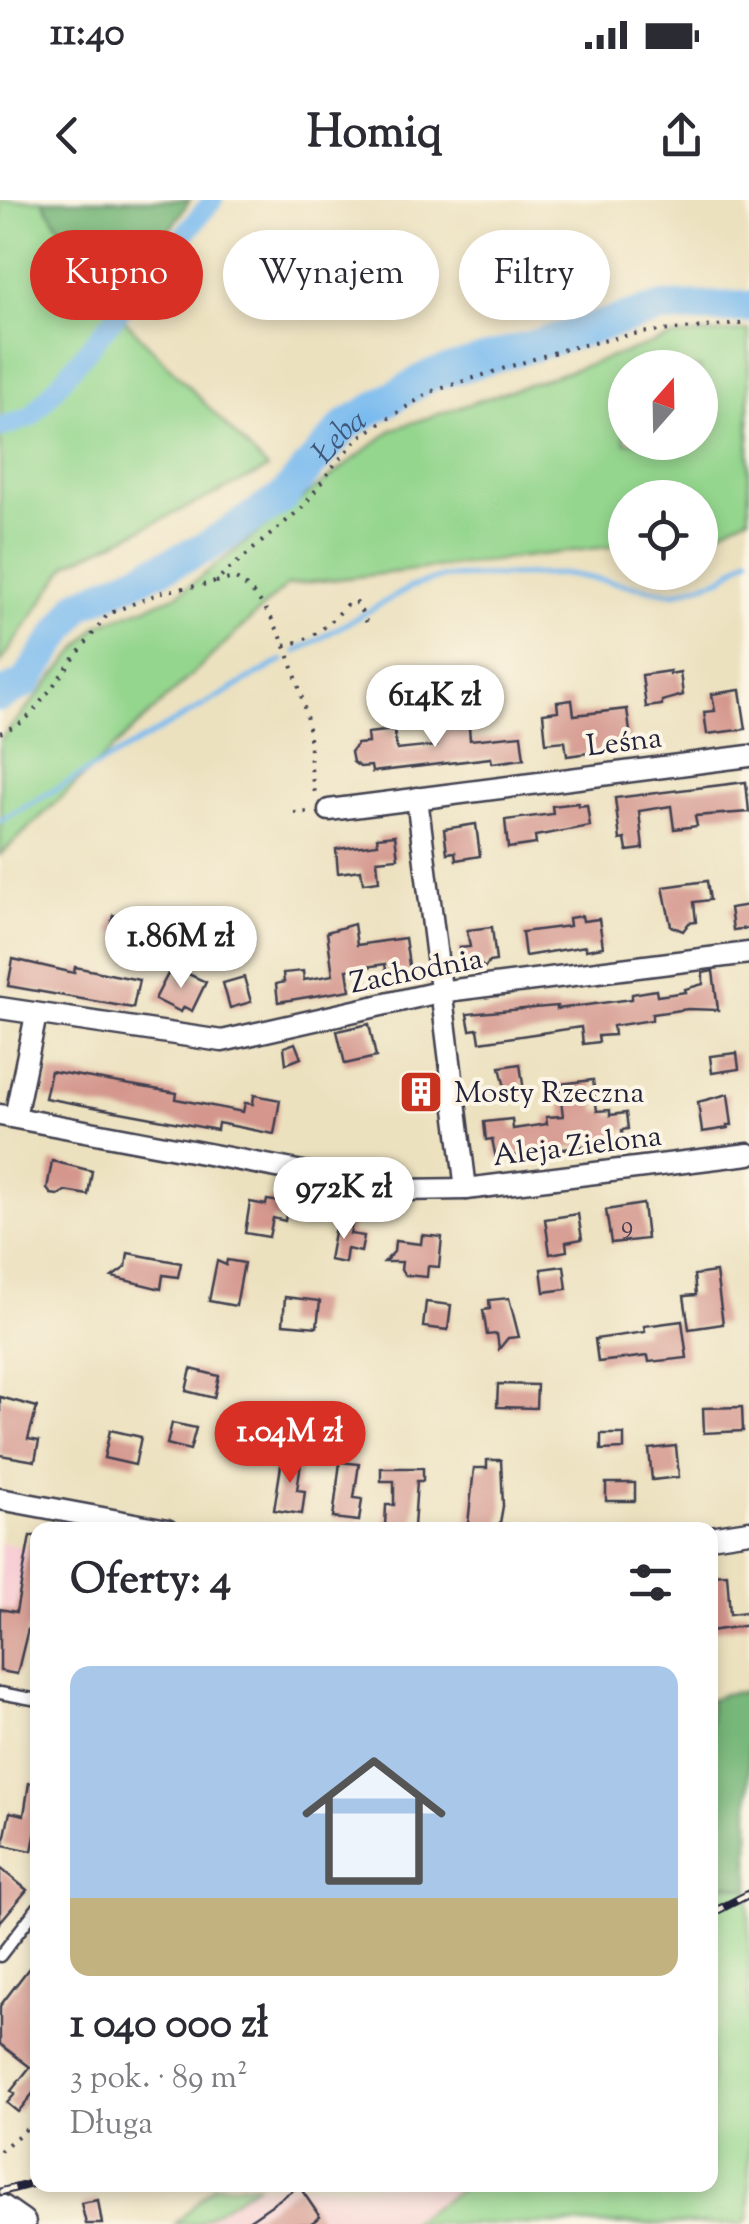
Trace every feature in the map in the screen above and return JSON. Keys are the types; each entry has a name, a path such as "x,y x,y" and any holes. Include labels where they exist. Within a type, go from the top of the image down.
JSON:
{"main road":[{"path":"0,2210 20,2224"}],"street":[{"name":"Leśna","path":"328,810 749,756"},
{"path":"416,798 466,1189"},
{"name":"Zachodnia","path":"0,1008 222,1041 440,992 749,953"},
{"path":"8,1116 36,1016"},
{"name":"Aleja Zielona","path":"8,1116 400,1190 466,1189 749,1154"},
{"path":"0,1499 124,1522"},
{"path":"718,1536 749,1531"}],"lane":[{"path":"0,1693 30,1699"},
{"path":"0,1956 30,1917"}],"path":[{"path":"213,583 303,507 361,436 430,392 490,371 639,333 749,323"},
{"path":"0,733 34,712 108,614 162,592 234,578 249,587 285,644 306,712 313,788 318,802 328,810"},
{"path":"285,644 304,642 334,620 347,604 356,604 367,623"},
{"path":"0,2151 30,2123"}],"shaded area":[{"path":"0,1542 29,1548 30,1614 0,1608"},
{"path":"246,2192 452,2192 404,2224 197,2224"}],"green space":[{"path":"0,200 42,200 62,230 30,230 30,320 125,320 268,469 68,564 0,664"},
{"path":"42,200 190,200 170,230 62,230"},
{"path":"749,330 749,516 718,532 718,480 608,480 608,547 287,585 0,855 0,740 98,625 176,596 393,429 608,358 608,460 718,460 718,350 633,350 672,337"},
{"path":"749,1691 749,1890 718,1882 718,1697"},
{"path":"726,1884 749,1890 749,2219 743,2224 408,2224 456,2192 718,2192 718,1888"},
{"path":"208,2192 246,2192 197,2224 175,2224"}],"building":[{"path":"680,672 683,695 662,701 662,705 646,707 642,675"},
{"path":"740,690 746,729 707,734 704,712 715,711 712,694"},
{"path":"572,700 574,715 627,709 632,747 567,756 565,741 546,743 543,713 558,711 557,702"},
{"path":"469,727 470,740 521,735 524,759 492,763 491,758 372,772 371,766 360,767 353,762 351,752 357,744 368,743 367,733 394,730 397,750 436,746 435,731"},
{"path":"746,782 749,812 695,816 697,826 674,829 671,806 639,811 643,849 627,851 625,839 620,840 615,798"},
{"path":"587,805 590,826 535,836 536,844 508,848 505,820 553,814 552,806"},
{"path":"476,824 480,856 456,860 455,852 447,853 444,829"},
{"path":"395,835 398,858 377,860 379,881 363,883 361,870 338,873 336,849 378,844 377,837"},
{"path":"707,881 710,900 694,902 696,922 689,923 683,931 671,926 663,887"},
{"path":"749,905 749,928 733,930 730,908"},
{"path":"113,915 139,921 136,935 109,933"},
{"path":"582,916 583,921 599,919 603,947 525,956 522,932 570,926 569,918"},
{"path":"354,924 357,945 405,938 410,972 387,975 385,964 347,970 350,990 278,1002 276,984 284,982 283,973 303,971 304,980 333,975 327,932"},
{"path":"492,927 496,961 485,968 479,963 461,966 459,948 470,947 467,930"},
{"path":"13,959 74,973 75,967 139,980 133,1008 8,986"},
{"path":"713,971 718,1010 652,1014 652,1020 613,1026 614,1035 598,1036 599,1042 583,1044 581,1027 480,1042 478,1029 470,1030 467,1014 557,1009 632,999 632,994 656,990 657,996 686,992 685,989 703,984 703,973"},
{"path":"169,972 181,978 184,972 206,982 192,1011 184,1007 181,1012 155,999"},
{"path":"244,977 251,1002 230,1008 223,983"},
{"path":"369,1024 376,1057 345,1064 337,1031"},
{"path":"295,1043 301,1058 286,1064 284,1047"},
{"path":"737,1053 739,1069 712,1073 710,1056"},
{"path":"520,1064 525,1098 508,1100 500,1067"},
{"path":"51,1071 177,1093 176,1099 243,1112 245,1103 253,1104 254,1095 280,1100 274,1134 218,1123 217,1130 45,1098"},
{"path":"593,1080 597,1111 610,1110 610,1115 626,1113 628,1129 622,1130 623,1141 496,1158 492,1139 486,1140 484,1122 512,1119 513,1129 547,1124 546,1117 563,1116 559,1084"},
{"name":"Mosty Rzeczna","path":"426,1083 429,1098 415,1100 412,1086"},
{"path":"728,1094 732,1125 702,1132 698,1102"},
{"path":"52,1161 92,1171 88,1195 65,1191 51,1194 47,1189"},
{"path":"267,1200 288,1203 285,1221 273,1218 269,1237 245,1233 250,1202 266,1205"},
{"path":"643,1204 647,1239 611,1243 606,1210"},
{"path":"578,1214 582,1239 566,1242 567,1251 550,1254 545,1219"},
{"path":"336,1221 352,1224 350,1234 364,1236 361,1252 347,1249 345,1263 329,1260"},
{"path":"422,1235 442,1237 439,1267 428,1266 427,1277 405,1275 402,1262 384,1262 394,1252 395,1241 421,1244"},
{"path":"128,1253 181,1263 178,1277 163,1275 161,1289 112,1277 126,1267"},
{"path":"227,1260 244,1263 236,1306 209,1301 217,1261 226,1265"},
{"path":"564,1266 567,1289 544,1292 541,1269"},
{"path":"716,1272 723,1324 689,1329 684,1296 696,1295 694,1275"},
{"path":"285,1297 320,1301 317,1327 283,1324"},
{"path":"509,1298 519,1337 508,1338 499,1349 497,1334 487,1335 483,1310 490,1309 489,1300"},
{"path":"426,1302 451,1305 448,1330 423,1327"},
{"path":"682,1321 687,1358 649,1362 648,1356 598,1362 595,1339 645,1332 644,1326"},
{"path":"191,1369 219,1376 214,1398 186,1391"},
{"path":"498,1384 537,1385 536,1408 497,1407"},
{"path":"0,1397 37,1407 28,1439 39,1441 35,1461 0,1455"},
{"path":"742,1407 743,1431 704,1433 703,1408"},
{"path":"172,1423 196,1428 190,1450 167,1444"},
{"path":"110,1430 141,1437 135,1465 104,1458"},
{"path":"601,1434 624,1434 624,1449 601,1450"},
{"path":"676,1446 679,1477 652,1480 649,1449"},
{"path":"283,1453 302,1456 297,1490 305,1491 302,1514 274,1510"},
{"path":"487,1460 501,1460 500,1522 468,1522 474,1468 487,1468"},
{"path":"340,1462 359,1464 354,1498 362,1499 359,1521 333,1518"},
{"path":"381,1468 423,1468 423,1481 417,1481 414,1522 385,1522 386,1505 394,1505 394,1481 381,1481"},
{"path":"606,1483 635,1483 635,1501 606,1501"},
{"path":"30,1536 30,1630 17,1674 0,1671 0,1609 16,1612"},
{"path":"727,1574 730,1614 747,1612 749,1625 718,1630 718,1575"},
{"path":"30,1783 30,1851 3,1845 10,1812 24,1815"},
{"path":"0,1868 27,1890 0,1922"},
{"path":"30,1969 30,2067 0,2044 0,2006"},
{"path":"30,2067 30,2097 18,2112 7,2103 15,2094 11,2091"},
{"path":"290,2192 303,2192 320,2217 310,2224 244,2224"},
{"path":"98,2200 102,2224 86,2224 81,2203"}],"waterway":[{"path":"0,428 31,417 213,200"},
{"name":"Łeba","path":"0,696 26,682 79,605 207,547 282,498 346,425 429,376 662,308 749,307"},
{"path":"296,652 411,587 442,577 567,574 673,593 722,578 749,557"},
{"path":"0,821 283,660"}],"railway":[{"path":"718,1910 749,1894"},
{"path":"0,2192 30,2184"}],"place":[{"name":"Mosty Rzeczna","path":"421,1092"}]}
